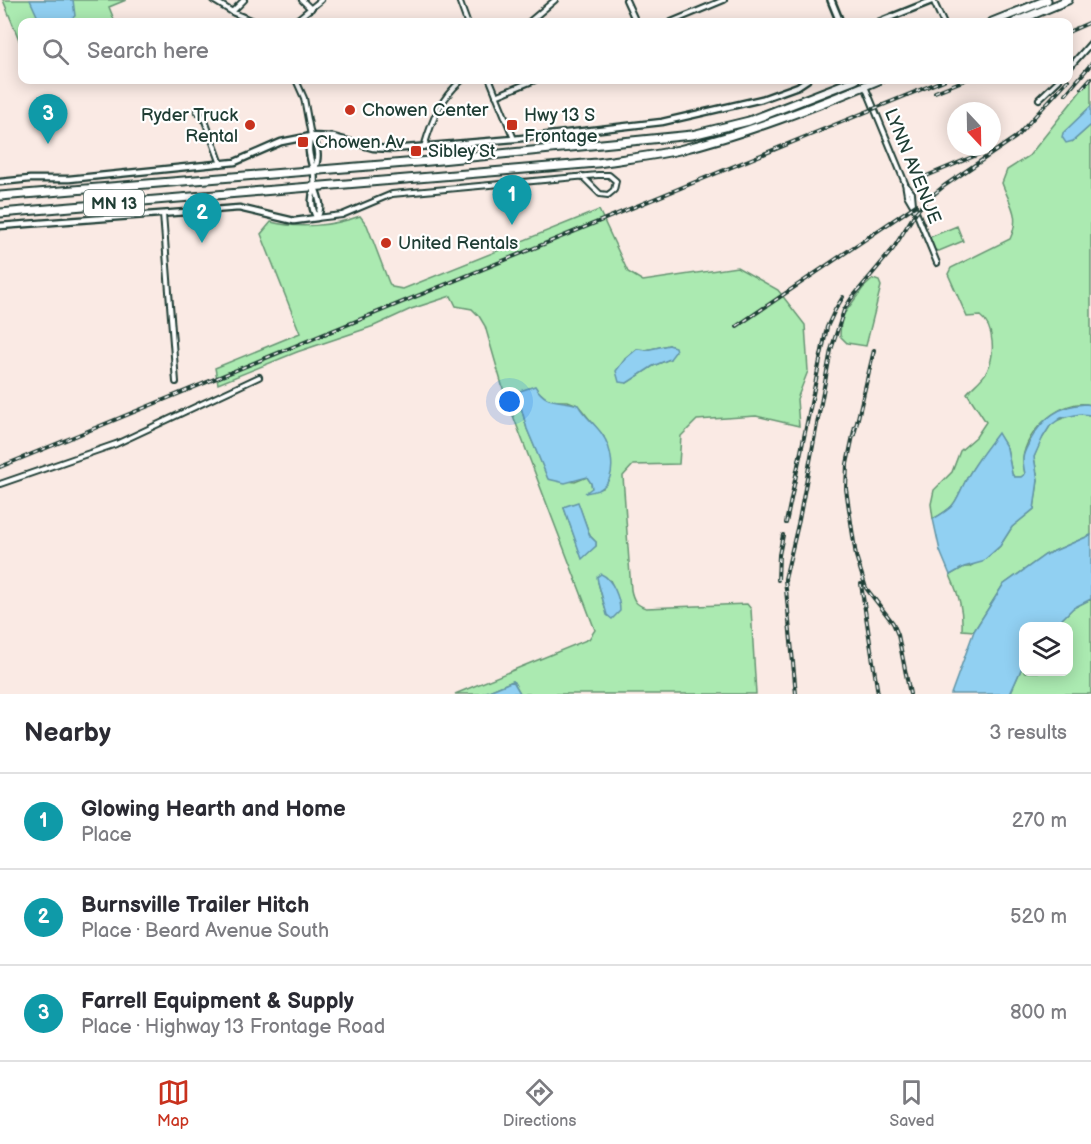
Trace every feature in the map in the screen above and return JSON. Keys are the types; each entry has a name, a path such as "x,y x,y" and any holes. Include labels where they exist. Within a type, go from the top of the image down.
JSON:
{"highway":[{"path":"1002,18 1047,0"},
{"path":"1025,18 1068,0"},
{"name":"MN 13","path":"0,196 314,171 692,135 749,121 845,84"},
{"name":"MN 13","path":"0,213 597,163 677,150 753,129 862,84"}],"main road":[{"path":"831,0 838,18"}],"street":[{"path":"213,0 246,18"},
{"path":"232,12 244,0"},
{"path":"302,0 311,9"},
{"path":"299,18 321,0"},
{"path":"459,0 466,18"},
{"path":"534,18 555,0"},
{"path":"626,0 634,18"},
{"path":"681,18 724,0"},
{"path":"889,18 934,0 941,18"},
{"path":"1073,63 1091,43"},
{"path":"298,84 304,98 311,136 316,144 318,162 314,171 315,187 319,194 321,211 317,219"},
{"path":"424,147 432,119 441,102 458,84"},
{"path":"492,84 514,139"},
{"path":"496,96 526,84"},
{"path":"0,182 69,179 235,162 281,142 311,136 350,141 373,148 393,149 514,139 662,122 762,99 801,84"},
{"name":"LYNN AVENUE","path":"864,84 907,195 914,205 937,263"},
{"path":"1039,99 1055,84"},
{"path":"197,111 204,118 221,164"},
{"path":"0,226 239,208 294,220 317,219 342,215 392,194 582,176 609,175 616,181 614,190 608,195 600,194 582,176"},
{"path":"163,214 176,382"},
{"path":"0,484 116,444 259,377"}],"green space":[{"path":"3,0 126,0 109,7 113,18 18,18 18,37"},
{"path":"1091,78 1091,106 1077,120 1073,141 1091,125 1091,405 1068,406 1047,418 1030,438 1025,448 1023,459 1025,474 1021,477 1014,477 1012,474 1007,448 998,434 973,468 954,503 933,519 931,504 934,490 952,472 960,451 976,437 986,422 967,393 987,371 992,350 989,327 980,316 967,317 948,274 951,268 1010,239 1015,224 1011,204 1002,183 1007,170 1029,156"},
{"path":"599,210 628,272 643,281 737,267 778,290 805,325 808,371 797,399 799,426 756,416 697,420 681,436 679,464 633,465 623,476 631,590 637,604 646,608 747,604 751,609 756,694 517,694 520,693 513,681 482,694 455,694 589,639 595,630 504,392 485,326 479,316 472,309 456,306 451,296 411,309 374,326 297,352 218,384 215,368 300,333 261,234 271,222 316,225 360,216 367,225 389,283 392,287 403,289","holes":["669,345 670,359 653,366 627,383 625,359 637,349 646,350","517,392 539,392 549,401 568,401 578,405 604,437 603,488 592,489 587,477 575,482 548,478 527,429","578,503 590,536 596,542 596,546 582,558 564,508","610,580 618,599 605,608 598,582"]},
{"path":"957,226 963,241 939,251 934,250 929,240 930,237"},
{"path":"873,279 879,281 881,286 866,346 847,343 840,336 841,318 863,288"},
{"path":"1080,414 1091,415 1091,535 1045,555 1003,585 974,631 962,630 960,602 950,575 993,553 1012,527 1034,509 1038,480 1034,457 1040,442 1056,421"},
{"path":"1091,599 1091,694 1010,694 1019,674 1019,676 1073,676 1073,622 1059,622 1073,608"}],"water":[{"path":"30,0 73,0 75,16 72,18 38,18"},
{"path":"1091,106 1091,125 1073,141 1066,143 1062,137 1063,133"},
{"path":"669,345 675,347 676,351 670,359 653,366 627,383 619,382 616,371 637,349 646,350"},
{"path":"535,386 549,399 578,405 602,434 608,446 612,468 608,482 601,488 585,493 592,488 587,477 565,483 548,479 527,429 517,392"},
{"path":"1091,405 1091,415 1080,414 1061,418 1050,426 1043,437 1034,457 1038,480 1034,509 1012,527 1000,546 982,562 964,567 950,575 940,551 933,519 954,503 973,468 998,433 1007,448 1012,474 1014,477 1021,477 1025,474 1024,452 1046,419 1068,407"},
{"path":"578,502 590,536 596,542 596,546 582,559 564,508"},
{"path":"1091,535 1091,599 1073,608 1059,622 1019,622 1019,674 1010,694 951,694 974,631 1003,585 1045,555"},
{"path":"601,574 609,580 619,601 620,611 612,619 607,615 598,582 597,577"},
{"path":"513,681 520,693 482,694"}],"railway":[{"path":"1073,30 1091,22"},
{"path":"1066,94 1091,64"},
{"path":"1082,88 1091,78"},
{"path":"0,467 934,84"},
{"path":"935,92 955,84"},
{"path":"796,694 785,579 799,520 831,350 844,310 893,249 916,212 927,200 1016,137 1064,84"},
{"path":"917,180 974,156"},
{"path":"737,326 916,205"},
{"path":"786,523 827,327 843,297"},
{"path":"854,435 874,350"},
{"path":"855,426 847,464 846,489 856,556 866,588 893,623 898,635 910,694"},
{"path":"778,580 783,535"},
{"path":"861,584 878,694"}],"place":[{"name":"Chowen Center","path":"350,110"},
{"name":"Ryder Truck Rental","path":"250,125"},
{"name":"Hwy 13 S Frontage","path":"512,125"},
{"name":"Chowen Av","path":"303,142"},
{"name":"Farrell Equipment & Supply","path":"48,144"},
{"name":"Sibley St","path":"416,151"},
{"name":"Glowing Hearth and Home","path":"512,225"},
{"name":"Burnsville Trailer Hitch","path":"202,243"},
{"name":"United Rentals","path":"386,243"}]}
